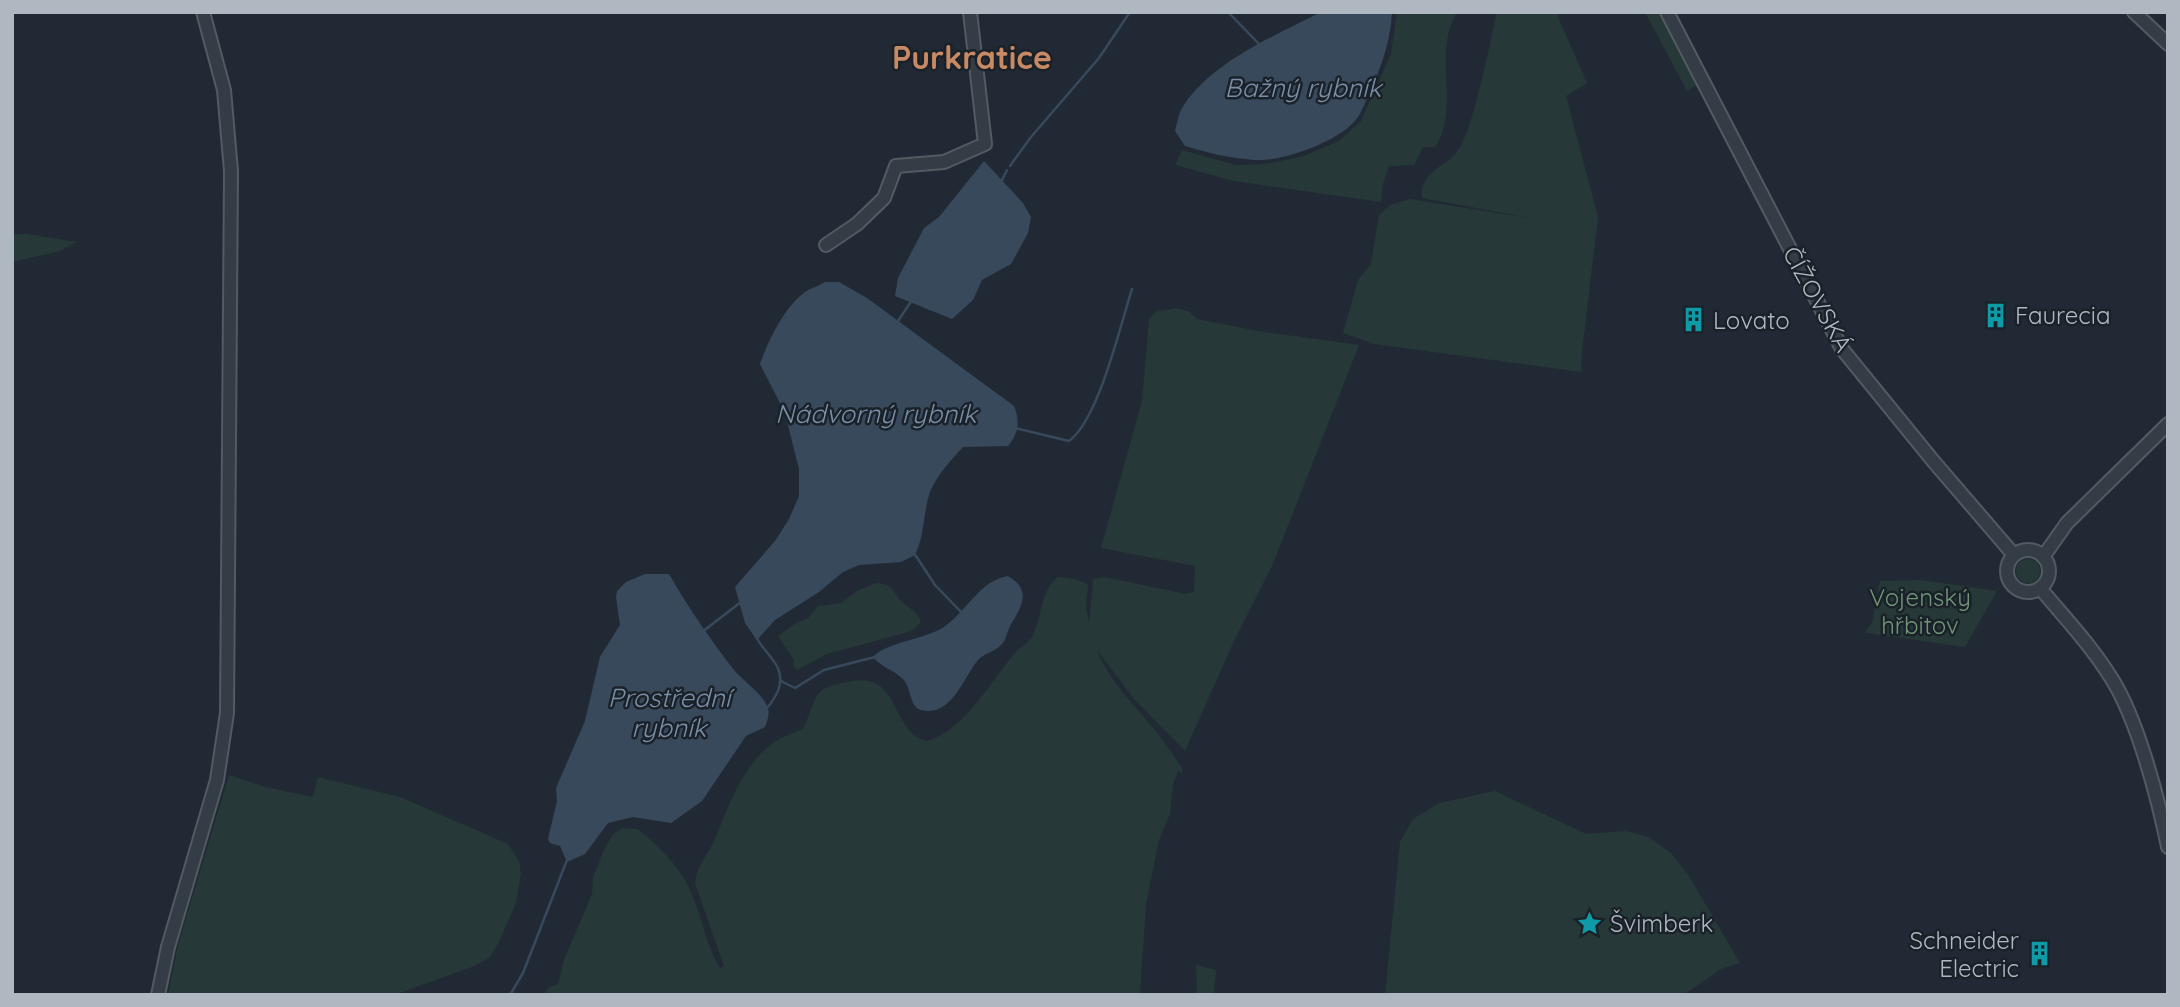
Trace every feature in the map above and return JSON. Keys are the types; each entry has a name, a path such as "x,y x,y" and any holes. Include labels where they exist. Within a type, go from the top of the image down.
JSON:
{"street":[{"path":"158,995 168,947 217,780 227,713 231,171 224,90 203,12"},
{"path":"826,246 857,224 884,198 896,166 944,162 985,144 970,12"},
{"name":"ČÍŽOVSKÁ","path":"1667,12 1842,349 1934,463 2014,555"},
{"path":"2134,12 2168,44"},
{"path":"2043,557 2067,523 2168,424"},
{"path":"2026,550 2036,551 2043,557 2048,564 2049,573 2040,588 2024,592 2011,584 2007,567 2014,555 2026,550"},
{"path":"2040,588 2092,651 2127,709 2168,848"}],"green space":[{"path":"1397,12 1457,12 1447,45 1446,116 1442,132 1435,147 1423,147 1414,165 1389,166 1381,202 1234,181 1175,165 1182,150 1236,165 1265,164 1304,156 1339,141 1361,121 1391,54"},
{"path":"1497,12 1559,12 1558,17 1587,83 1566,96 1598,217 1581,361 1582,372 1374,344 1343,333 1358,280 1371,264 1379,215 1390,205 1410,199 1536,219 1422,198 1424,183 1456,153 1469,127"},
{"path":"1645,12 1658,12 1697,85 1687,91"},
{"path":"12,234 77,242 60,251 12,262"},
{"path":"1176,308 1190,312 1197,319 1258,331 1359,345 1272,566 1234,641 1185,751 1134,699 1097,650 1116,683 1156,731 1182,768 1182,773 1178,771 1173,784 1170,814 1159,840 1146,904 1140,995 544,995 548,988 558,984 564,960 592,894 593,877 604,850 613,834 623,828 638,829 679,870 694,899 714,957 720,968 724,966 695,883 698,871 731,800 753,763 773,743 803,729 814,701 822,690 852,681 868,681 880,686 888,694 907,727 915,736 927,741 953,727 986,691 1014,654 1031,638 1048,588 1058,577 1088,584 1086,608 1089,622 1093,579 1104,577 1186,594 1194,592 1195,566 1101,548 1142,401 1149,319 1155,312"},
{"path":"2028,559 2037,562 2040,571 2037,580 2028,583 2019,580 2016,571 2019,562"},
{"name":"Vojenský hřbitov","path":"1921,580 1997,591 1965,647 1867,633 1866,630 1872,623 1880,581"},
{"path":"876,583 890,587 921,622 912,631 827,654 797,670 793,666 794,660 778,636 808,618 818,606 841,603 857,591"},
{"path":"229,775 265,787 313,797 318,777 400,797 508,844 519,861 521,874 516,903 489,958 472,967 394,995 168,995 178,945"},
{"path":"1495,791 1586,834 1626,831 1649,837 1672,854 1689,876 1740,963 1721,969 1683,995 1385,995 1400,842 1413,819 1439,803"},
{"path":"1196,965 1216,970 1214,995 1197,995"}],"water":[{"name":"Bažný rybník","path":"1321,12 1392,12 1380,67 1362,110 1353,123 1333,138 1306,150 1265,160 1227,157 1185,146 1175,131 1179,115 1193,94 1208,79 1244,52"},
{"path":"984,161 1023,203 1031,217 1028,233 1011,264 982,280 973,300 952,319 895,296 898,278 924,228 939,217"},
{"name":"Nádvorný rybník","path":"825,282 839,282 867,298 1014,406 1017,427 1008,446 963,447 945,468 930,492 921,540 915,555 901,562 859,565 843,572 819,592 775,620 757,640 745,623 735,587 775,541 799,496 799,469 785,413 760,364 772,335 791,306 805,292"},
{"name":"Prostřední rybník","path":"645,574 669,574 725,658 764,701 768,717 765,727 746,736 702,801 671,823 633,817 608,823 585,854 567,862 560,846 550,843 548,839 557,801 556,788 585,721 600,657 620,625 617,591 626,582"},
{"path":"1008,576 1023,593 1021,606 1003,643 978,660 949,702 932,711 917,708 903,679 873,657 887,648 944,627 981,590"}],"waterway":[{"path":"1010,166 1031,137 1099,58 1130,12"},
{"path":"1228,12 1261,46"},
{"path":"1002,180 1007,170"},
{"path":"1015,428 1069,441 1080,430 1099,393 1132,289"},
{"path":"898,321 912,300"},
{"path":"914,553 935,585 962,613"},
{"path":"702,632 741,602"},
{"path":"756,637 780,675 778,691 766,709"},
{"path":"781,681 795,688 824,670 875,657"},
{"path":"510,995 523,973 567,860"}],"place":[{"name":"Faurecia","path":"1995,315"},
{"name":"Lovato","path":"1693,320"},
{"name":"Švimberk","path":"1590,923"},
{"name":"Schneider Electric","path":"2039,954"}],"district":[{"name":"Purkratice","path":"972,57"}]}
